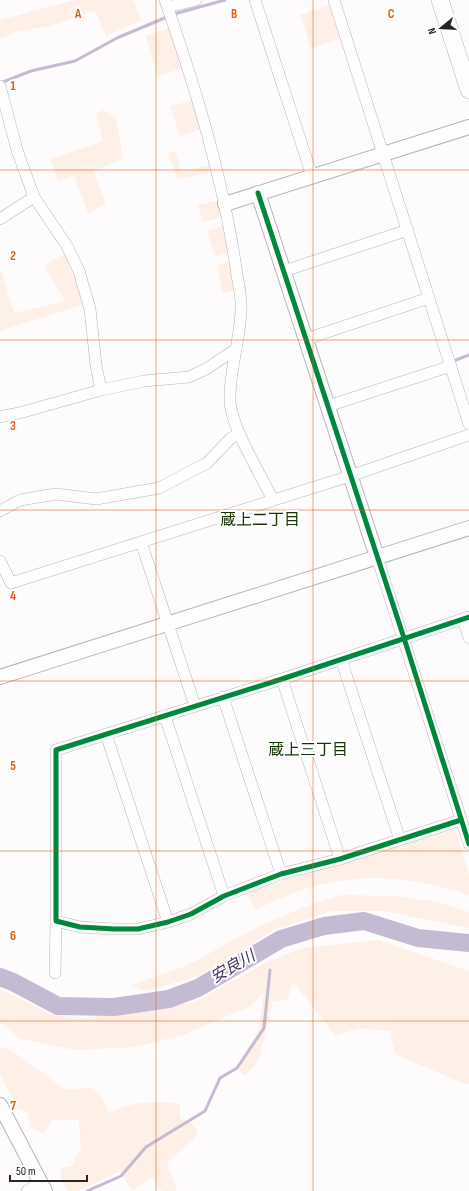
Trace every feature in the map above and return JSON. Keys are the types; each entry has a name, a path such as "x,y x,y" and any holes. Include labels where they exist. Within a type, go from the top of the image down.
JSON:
{"main road":[{"path":"440,0 469,90"}],"street":[{"path":"196,0 169,11 201,114 225,204 242,309 230,402 232,417 239,434 273,500"},
{"path":"255,0 312,176"},
{"path":"334,0 469,424"},
{"path":"0,88 17,150 34,197 67,246 80,271 90,309 100,390"},
{"path":"225,204 469,127"},
{"path":"258,193 404,638 469,844"},
{"path":"0,219 34,197"},
{"path":"284,271 408,230"},
{"path":"306,339 429,298"},
{"path":"0,417 100,390 144,381 189,377 206,369 236,349"},
{"path":"328,406 450,366"},
{"path":"0,511 20,500 56,494 96,499 159,488 207,463 230,438 239,434"},
{"path":"0,561 10,583 350,476 469,435"},
{"path":"0,677 469,528"},
{"path":"141,542 195,706"},
{"path":"55,973 56,750 282,679 466,618 469,638"},
{"path":"341,659 400,840"},
{"path":"282,679 340,859"},
{"path":"223,697 281,874"},
{"path":"165,716 224,896"},
{"path":"106,734 168,922"},
{"path":"56,921 80,927 114,929 138,929 168,922 191,914 224,896 281,874 340,859 461,820"},
{"path":"0,1105 43,1187 27,1191"}],"shaded area":[{"path":"74,0 133,0 141,20 106,36 95,10 51,26 15,32 0,39 0,20"},
{"path":"331,5 341,38 311,48 300,15"},
{"path":"171,27 184,68 157,76 146,36"},
{"path":"194,100 202,129 180,136 170,106"},
{"path":"104,110 116,119 123,159 93,171 106,204 88,213 74,176 58,182 51,159 103,141 96,113"},
{"path":"176,152 181,171 211,165 213,172 177,179 168,153"},
{"path":"219,200 223,217 203,222 198,205"},
{"path":"224,225 228,252 215,256 207,231"},
{"path":"66,253 77,278 85,304 0,331 0,271 1,270 14,313 65,301 44,266"},
{"path":"230,261 235,290 223,293 217,265"},
{"path":"452,830 456,832 469,875 469,895 413,881 386,878 361,878 310,888 283,897 256,910 246,892"},
{"path":"341,895 393,896 438,902 469,912 469,928 384,911 332,911 274,930 198,976 145,991 131,985 186,966 254,929 299,909"},
{"path":"378,940 469,971 469,1083 465,1084 395,1054 390,1031 358,1028 336,1036 293,982 287,1000 273,1001 258,1062 245,1076 236,1068 259,1030 264,992 251,1006 185,1034 136,1047 74,1050 20,1038 0,1022 0,989 51,1014 83,1018 193,1003 269,961 303,948"},
{"path":"2,1047 12,1051 66,1090 91,1087 100,1094 109,1113 135,1104 161,1102 180,1104 180,1118 193,1124 198,1134 167,1163 177,1191 162,1191 151,1178 132,1191 120,1171 78,1191 68,1191 61,1181 61,1168 71,1166 81,1149 79,1120 53,1120 43,1134 31,1128 27,1112 17,1109 0,1073 0,1048"}],"waterway":[{"path":"0,83 31,71 75,61 117,38 174,14 225,0"},
{"path":"456,360 469,355"},
{"name":"安良川","path":"0,977 13,982 58,1006 114,1007 169,999 198,988 281,939 324,926 364,921 418,938 469,943"},
{"path":"87,1191 121,1176 146,1147 205,1111 220,1078 237,1068 264,1028 270,970"}],"cycle path":[{"path":"258,193 404,638 469,844"},
{"path":"461,820 340,859 281,874 224,896 191,914 168,922 138,929 114,929 80,927 56,921 56,750 282,679 469,617"}],"district":[{"name":"蔵上二丁目","path":"260,520"},
{"name":"蔵上三丁目","path":"308,750"}]}
